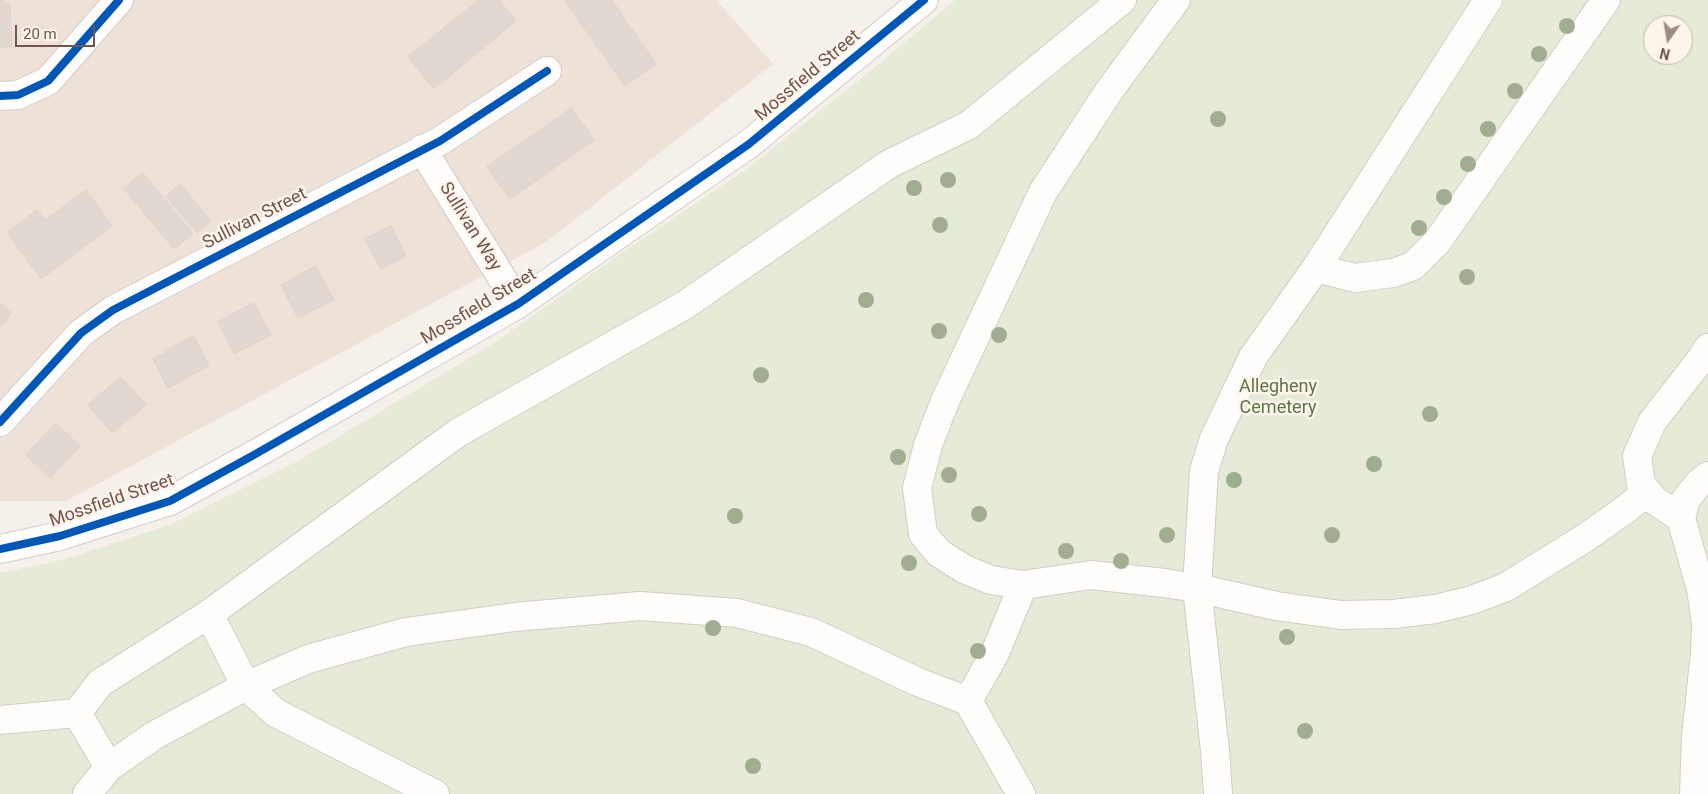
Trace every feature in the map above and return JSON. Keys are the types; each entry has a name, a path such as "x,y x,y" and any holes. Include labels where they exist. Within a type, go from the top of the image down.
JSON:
{"street":[{"path":"9,96 48,81 119,0"},
{"name":"Mossfield Street","path":"0,549 60,536 170,501 518,304 749,144 924,0"},
{"path":"0,720 77,713 100,683 209,614 459,432 685,305 889,164 969,125 1122,0"},
{"path":"1176,0 1108,91 1043,192 945,401 926,454 917,488 923,534 939,553 964,569 991,580 1023,585 1091,575 1197,588 1276,606 1341,615 1394,614 1435,609 1472,600 1506,587 1585,538 1647,492"},
{"path":"1218,794 1197,588 1204,471 1214,439 1253,357 1316,268 1488,0"},
{"path":"1316,268 1355,278 1393,273 1413,266 1437,242 1606,0"},
{"name":"Sullivan Street","path":"0,422 81,333 113,310 440,141 547,72"},
{"name":"Sullivan Way","path":"422,150 518,304"},
{"path":"1681,518 1654,500 1641,484 1637,456 1652,422 1708,348"},
{"path":"1694,794 1696,737 1705,653 1706,623 1701,589 1681,518 1686,499 1700,482 1708,476"},
{"path":"968,701 995,654 1023,585"},
{"path":"87,794 108,767 154,735 246,686 308,658 406,632 515,617 640,606 737,613 811,632 918,682 968,701 1020,794"},
{"path":"209,614 246,686 276,713 435,794"},
{"path":"77,713 108,767"}],"shaded area":[{"path":"0,0 716,0 773,64 546,242 66,501 0,501"}],"green space":[{"name":"Allegheny Cemetery","path":"955,0 1708,0 1708,794 0,794 0,573 66,559 169,525 298,461 494,343 617,256 748,168 872,70"}],"building":[{"path":"0,0 4,0 4,4 10,3 12,47 0,47"},
{"path":"479,0 499,0 516,21 434,89 408,57"},
{"path":"565,0 612,0 656,64 625,86"},
{"path":"572,108 594,140 510,199 487,167"},
{"path":"143,173 193,234 174,249 124,189"},
{"path":"180,184 211,221 197,233 166,197"},
{"path":"86,190 112,226 41,279 7,232 37,210 45,220"},
{"path":"391,226 406,256 381,269 365,239"},
{"path":"316,266 334,300 298,318 281,285"},
{"path":"0,303 12,313 0,327"},
{"path":"254,303 271,335 234,354 218,322"},
{"path":"194,336 209,366 168,388 153,359"},
{"path":"121,377 146,405 112,433 88,405"},
{"path":"56,423 80,446 50,478 26,455"}],"cycle path":[{"path":"0,96 18,95 48,81 119,0"},
{"path":"0,549 60,536 170,501 518,304 749,144 924,0"},
{"path":"0,422 81,333 113,310 440,141 547,71"}]}
